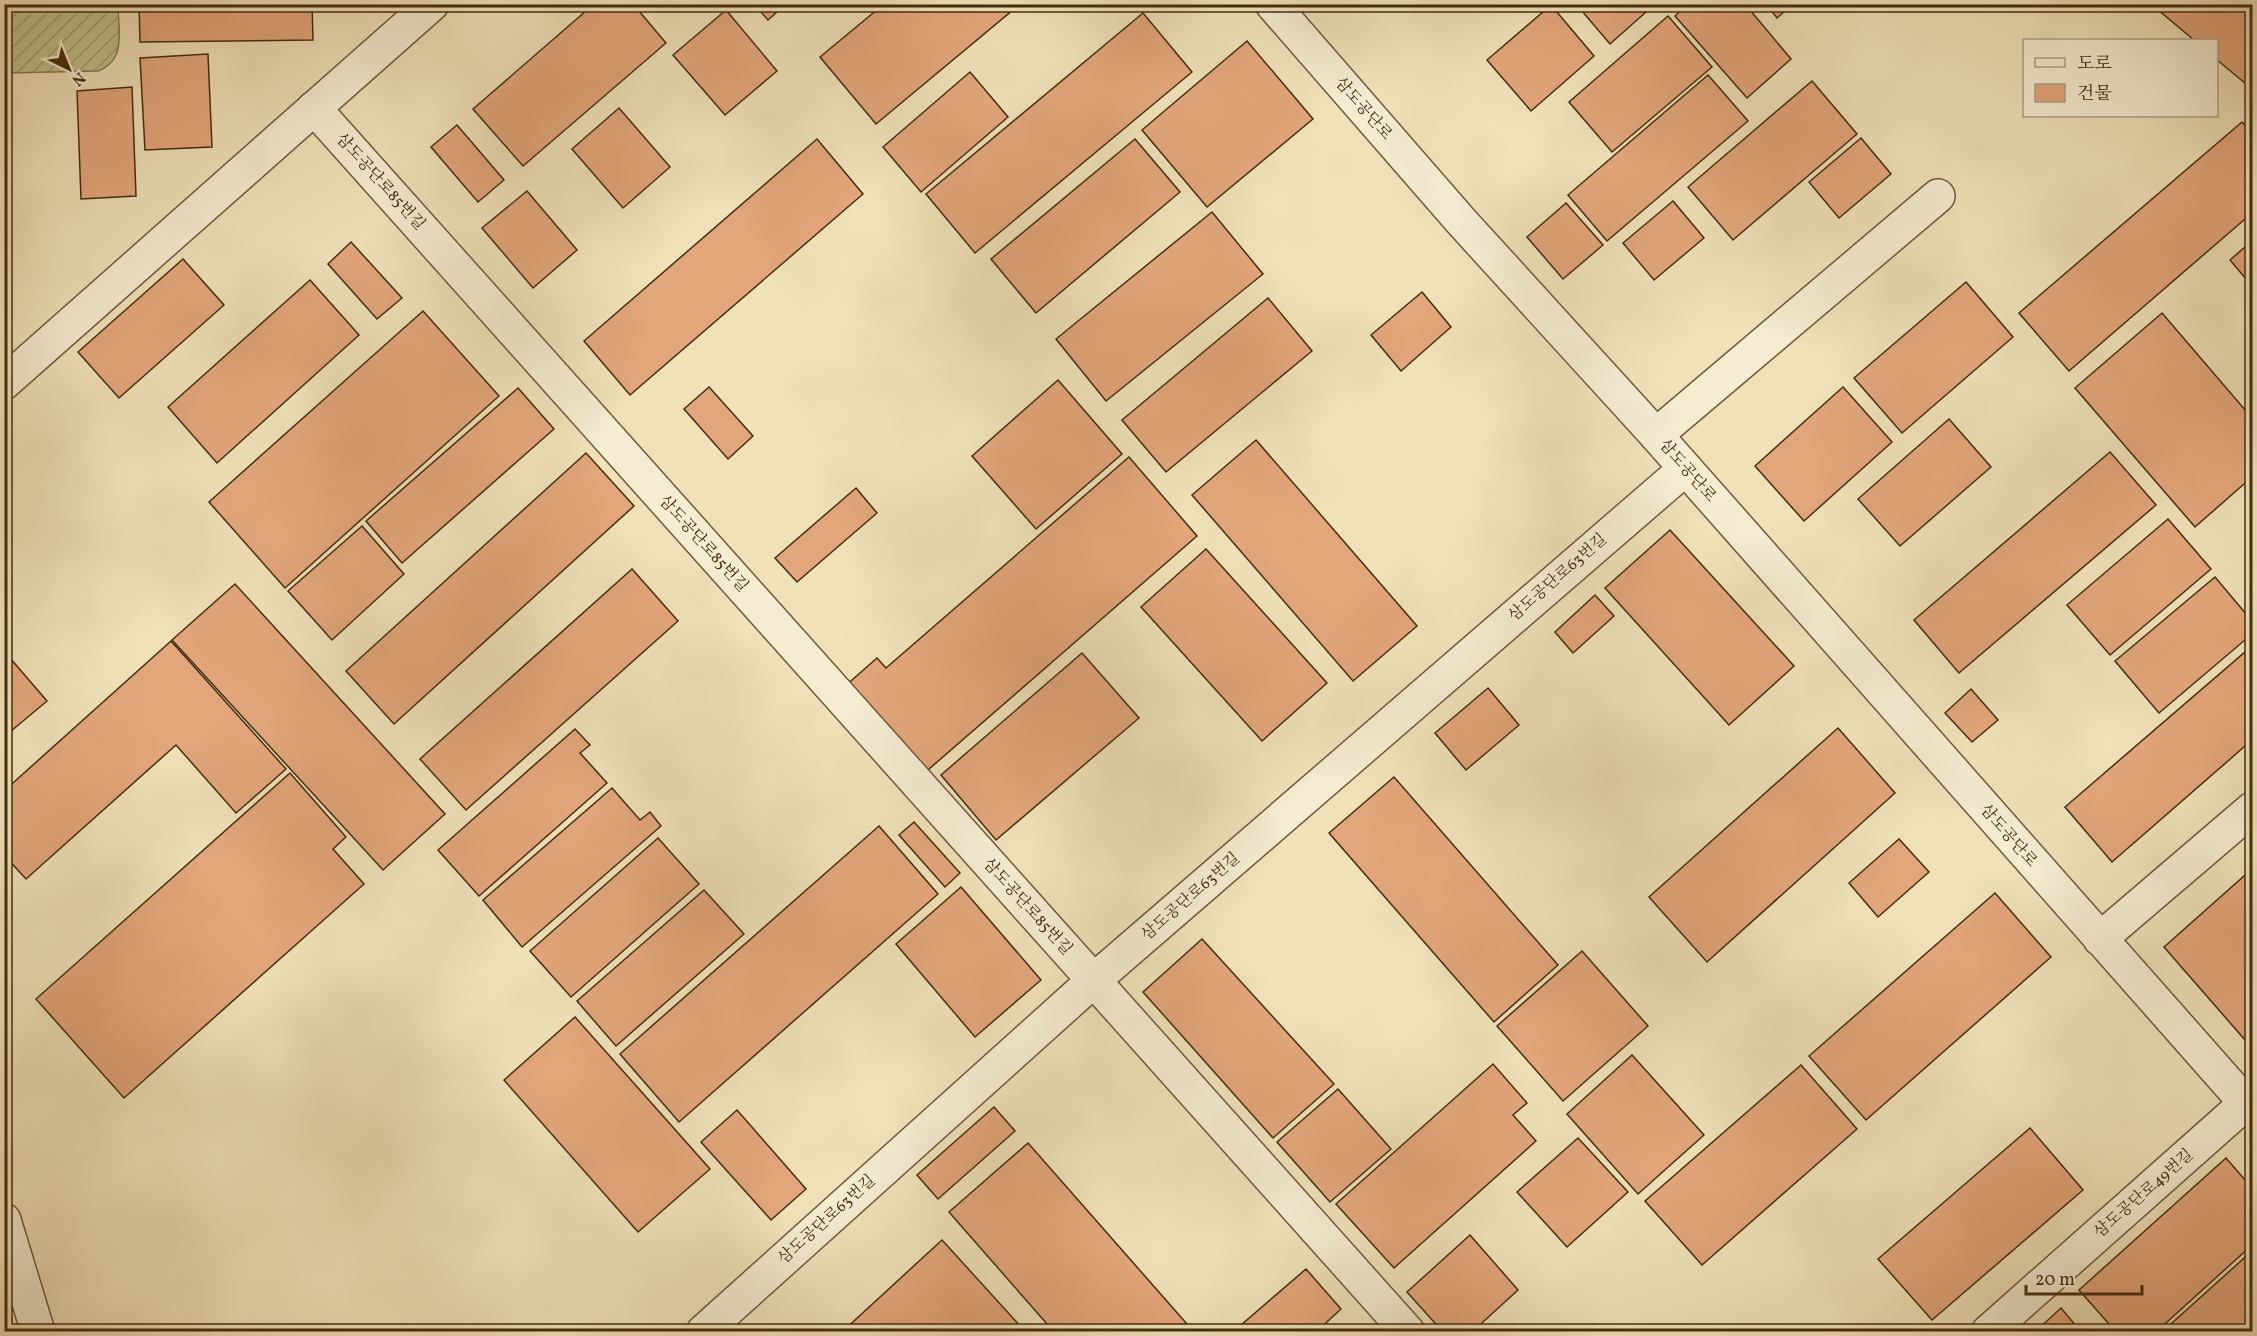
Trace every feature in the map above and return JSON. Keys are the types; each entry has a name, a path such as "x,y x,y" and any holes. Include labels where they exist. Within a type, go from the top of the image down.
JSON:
{"street":[{"path":"4,383 432,4"},
{"name":"삼도공단로","path":"1272,4 1461,221 1656,435 2249,1107"},
{"name":"삼도공단로85번길","path":"314,108 1408,1332"},
{"path":"1656,435 1938,196"},
{"name":"삼도공단로63번길","path":"703,1332 1093,981 1685,469"},
{"path":"2100,939 2253,808"},
{"name":"삼도공단로49번길","path":"1988,1332 2249,1107"},
{"path":"4,1220 38,1332"}],"shaded area":[{"path":"4,5 118,5 119,43 117,52 107,66 98,71 5,73"}],"building":[{"path":"139,4 312,4 313,40 140,42"},
{"path":"594,4 633,4 666,43 523,166 473,109"},
{"path":"754,4 786,4 768,20"},
{"path":"884,4 1020,4 876,124 820,57"},
{"path":"1576,4 1655,4 1610,44"},
{"path":"1688,4 1745,4 1791,59 1747,98 1675,16"},
{"path":"1766,4 1793,4 1777,18"},
{"path":"2151,4 2252,4 2252,89 2218,61 2218,39 2193,39"},
{"path":"1551,5 1594,56 1531,111 1487,60"},
{"path":"726,10 777,71 725,115 673,55"},
{"path":"1143,13 1192,72 975,253 926,194"},
{"path":"1668,16 1712,67 1612,152 1569,102"},
{"path":"1247,41 1313,119 1207,207 1142,130"},
{"path":"208,54 212,147 145,150 140,58"},
{"path":"970,72 1008,117 921,192 883,147"},
{"path":"1708,75 1748,121 1607,241 1568,195"},
{"path":"1812,81 1857,134 1733,240 1688,187"},
{"path":"132,87 136,196 81,199 77,91"},
{"path":"619,108 670,167 623,208 572,149"},
{"path":"2242,122 2252,133 2252,213 2069,371 2019,313"},
{"path":"457,125 504,180 478,202 431,147"},
{"path":"1861,138 1891,174 1839,218 1809,182"},
{"path":"817,139 863,194 630,395 584,341"},
{"path":"1135,139 1180,192 1036,313 991,259"},
{"path":"527,191 577,250 533,288 482,228"},
{"path":"1673,201 1704,238 1654,280 1623,243"},
{"path":"1566,203 1603,245 1563,279 1527,237"},
{"path":"1212,212 1263,274 1106,401 1056,339"},
{"path":"2252,241 2252,286 2230,260"},
{"path":"351,242 402,298 377,319 328,264"},
{"path":"183,259 224,305 119,398 78,352"},
{"path":"310,280 359,335 217,463 168,407"},
{"path":"1966,282 2013,337 1902,433 1854,378"},
{"path":"1422,292 1451,327 1401,371 1371,335"},
{"path":"1268,298 1312,351 1166,472 1122,420"},
{"path":"423,311 499,396 285,588 209,502"},
{"path":"2162,313 2252,418 2252,477 2195,527 2075,388"},
{"path":"1058,380 1122,454 1036,529 972,456"},
{"path":"709,387 753,436 728,459 684,409"},
{"path":"1843,387 1892,442 1804,521 1755,466"},
{"path":"518,388 554,429 402,563 366,521"},
{"path":"1949,419 1991,467 1900,546 1858,499"},
{"path":"1256,440 1417,626 1353,681 1192,495"},
{"path":"2110,452 2156,505 1959,673 1914,620"},
{"path":"586,453 634,506 394,724 346,671"},
{"path":"1129,457 1197,536 921,776 844,687 877,658 886,668"},
{"path":"856,488 877,513 797,582 775,558"},
{"path":"2168,519 2211,569 2110,655 2067,605"},
{"path":"362,526 404,574 332,640 288,591"},
{"path":"1670,530 1794,666 1729,725 1605,588"},
{"path":"1206,549 1327,683 1262,741 1141,607"},
{"path":"632,569 678,621 466,810 420,759"},
{"path":"2215,577 2252,621 2252,634 2159,713 2115,661"},
{"path":"235,584 445,814 383,870 172,640"},
{"path":"1595,595 1614,616 1573,653 1555,632"},
{"path":"171,641 286,769 236,813 176,745 26,879 4,855 4,791"},
{"path":"2252,646 2252,740 2112,862 2065,807"},
{"path":"4,651 47,701 4,737"},
{"path":"1082,653 1139,718 996,840 941,775"},
{"path":"1488,688 1519,725 1466,770 1435,733"},
{"path":"1971,689 1998,720 1972,742 1945,713"},
{"path":"1838,728 1895,793 1707,962 1649,897"},
{"path":"575,729 590,745 580,753 607,783 479,896 438,850"},
{"path":"290,773 346,837 333,849 364,884 124,1098 36,999"},
{"path":"1394,777 1558,965 1494,1022 1329,833"},
{"path":"612,788 640,820 650,812 661,826 522,947 483,900"},
{"path":"914,822 960,873 945,887 899,835"},
{"path":"879,826 938,894 679,1122 620,1054"},
{"path":"658,838 699,884 571,997 530,951"},
{"path":"1899,839 1929,872 1878,917 1849,883"},
{"path":"2252,869 2252,1048 2164,947"},
{"path":"961,887 1041,980 975,1037 896,944"},
{"path":"704,890 744,934 616,1046 577,1001"},
{"path":"1995,893 2051,957 1866,1120 1809,1056"},
{"path":"1202,939 1334,1084 1273,1138 1143,992"},
{"path":"1582,951 1648,1026 1563,1101 1497,1026"},
{"path":"575,1017 710,1169 638,1232 504,1080"},
{"path":"1632,1055 1704,1135 1638,1194 1567,1114"},
{"path":"1493,1064 1527,1103 1513,1115 1536,1141 1394,1268 1336,1204"},
{"path":"1801,1065 1857,1129 1702,1265 1645,1201"},
{"path":"1338,1089 1391,1149 1330,1202 1277,1142"},
{"path":"994,1107 1015,1131 938,1199 917,1175"},
{"path":"737,1110 806,1189 771,1220 701,1142"},
{"path":"2030,1128 2083,1190 1932,1320 1878,1259"},
{"path":"1578,1138 1628,1192 1567,1247 1517,1192"},
{"path":"1028,1143 1194,1332 1054,1332 949,1212"},
{"path":"2226,1158 2252,1188 2252,1245 2156,1332 2116,1332 2079,1290"},
{"path":"1470,1235 1518,1290 1472,1332 1443,1332 1407,1292"},
{"path":"942,1240 1022,1328 1018,1332 842,1332"},
{"path":"2252,1251 2252,1332 2162,1332"},
{"path":"1306,1269 1341,1309 1316,1332 1233,1332"},
{"path":"2061,1308 2081,1332 2035,1332"}]}
